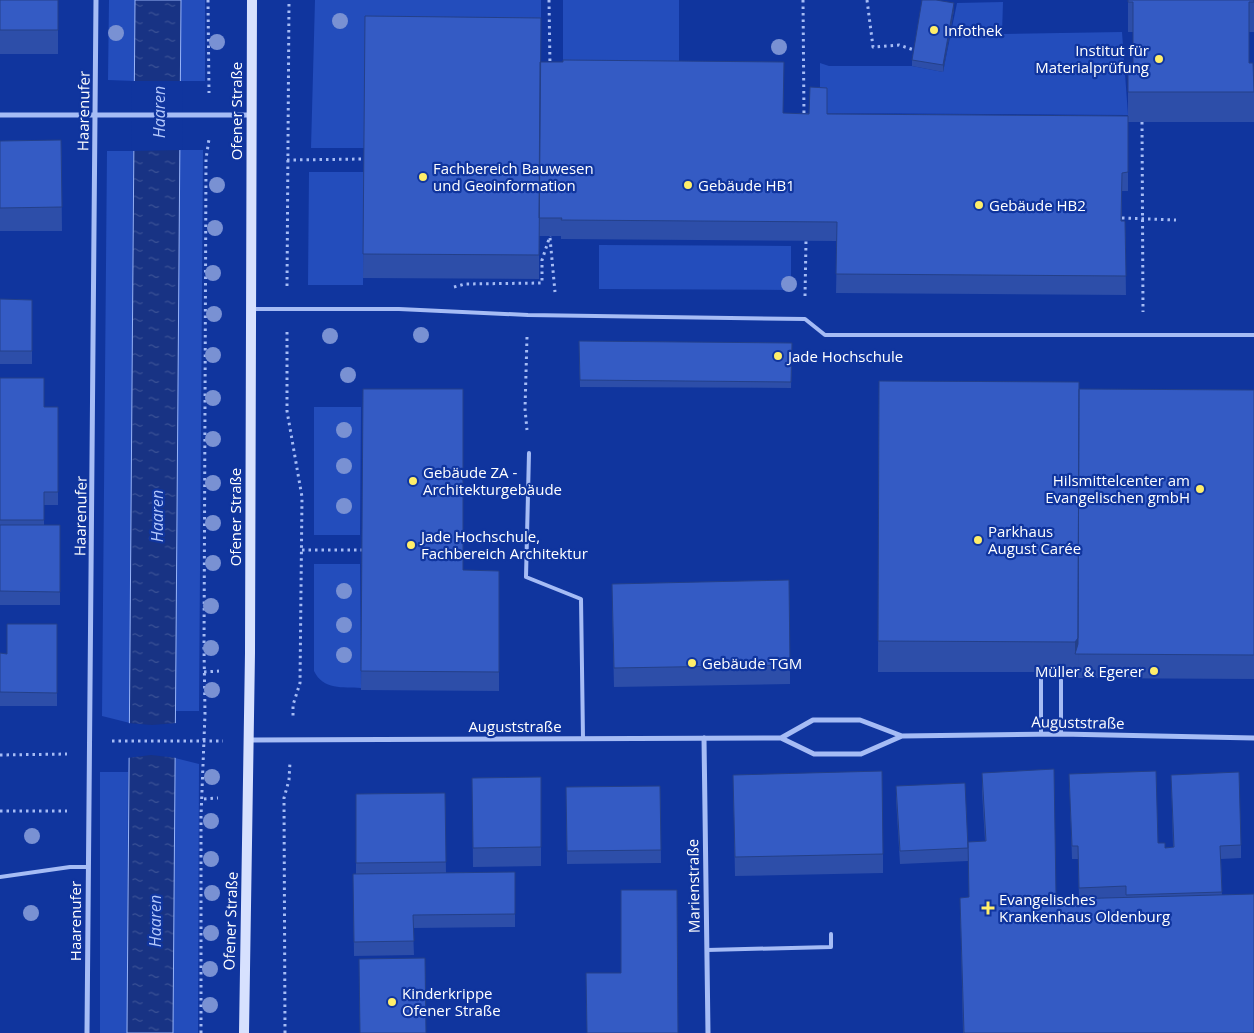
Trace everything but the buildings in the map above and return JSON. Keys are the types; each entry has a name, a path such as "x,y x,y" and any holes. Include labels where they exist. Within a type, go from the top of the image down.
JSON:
{"main road":[{"name":"Ofener Straße","path":"244,1033 248,740 252,0"}],"street":[{"name":"Haarenufer","path":"87,1033 96,0"},
{"path":"0,115 184,116 251,114"},
{"name":"Auguststraße","path":"781,738 813,720 860,720 902,736 1061,734 1254,738"},
{"name":"Auguststraße","path":"248,740 781,738 814,754 861,754 902,736"},
{"name":"Marienstraße","path":"704,738 708,1033"}],"lane":[{"path":"250,309 399,309 528,315 805,320 825,335 1254,335"},
{"path":"529,453 528,557 526,577 581,599 583,738"},
{"path":"1041,672 1041,734"},
{"path":"1061,672 1061,734"},
{"path":"0,877 70,867 88,867"},
{"path":"707,950 831,948 832,934"}],"path":[{"path":"208,0 209,97"},
{"path":"289,0 287,411 294,460 301,486 302,550 300,683 293,705"},
{"path":"549,0 550,74"},
{"path":"803,0 804,122"},
{"path":"867,0 872,47 899,45 914,50"},
{"path":"1142,122 1144,336"},
{"path":"201,1033 201,816 204,799 206,158 209,134"},
{"path":"287,160 364,159"},
{"path":"1122,218 1176,220"},
{"path":"465,284 542,284 542,260 550,236 555,296 528,315 526,409 529,453"},
{"path":"805,275 806,241"},
{"path":"302,550 362,550"},
{"path":"463,555 528,557"},
{"path":"204,672 219,671"},
{"path":"108,740 204,741"},
{"path":"0,755 72,754 89,743"},
{"path":"285,1033 284,798 289,780"},
{"path":"204,799 218,798"},
{"path":"0,811 89,812"}],"shaded area":[{"path":"109,0 135,0 135,81 108,80"},
{"path":"181,0 205,0 205,81 180,81"},
{"path":"315,0 541,0 541,41 365,40 365,148 311,148"},
{"path":"563,0 679,0 679,63 563,79"},
{"path":"1003,2 1002,34 1122,32 1128,115 827,113 820,106 820,63 829,66 912,66 943,72 957,3"},
{"path":"179,150 203,150 199,711 175,711"},
{"path":"107,151 133,151 130,723 102,716"},
{"path":"309,172 364,172 363,285 308,285"},
{"path":"599,245 791,246 791,290 599,289"},
{"path":"314,407 361,407 360,535 314,535"},
{"path":"314,564 360,564 361,688 328,684 323,682 314,671"},
{"path":"175,758 199,764 198,1033 173,1033"},
{"path":"100,772 128,772 127,1033 100,1033"}],"water":[{"name":"Haaren","path":"135,0 181,0 173,1033 127,1033"}],"pier":[{"path":"132,81 183,81 182,150 131,151"},
{"path":"127,723 152,725 177,723 177,758 151,755 127,758"}],"place":[{"name":"Infothek","path":"934,30"},
{"name":"Institut für Materialprüfung","path":"1159,59"},
{"name":"Fachbereich Bauwesen und Geoinformation","path":"423,177"},
{"name":"Gebäude HB1","path":"688,185"},
{"name":"Gebäude HB2","path":"979,205"},
{"name":"Jade Hochschule","path":"778,356"},
{"name":"Gebäude ZA - Architekturgebäude","path":"413,481"},
{"name":"Hilsmittelcenter am Evangelischen gmbH","path":"1200,489"},
{"name":"Parkhaus August Carée","path":"978,540"},
{"name":"Jade Hochschule, Fachbereich Architektur","path":"411,545"},
{"name":"Gebäude TGM","path":"692,663"},
{"name":"Müller & Egerer","path":"1154,671"},
{"name":"Evangelisches Krankenhaus Oldenburg","path":"988,908"},
{"name":"Kinderkrippe Ofener Straße","path":"392,1002"}]}
